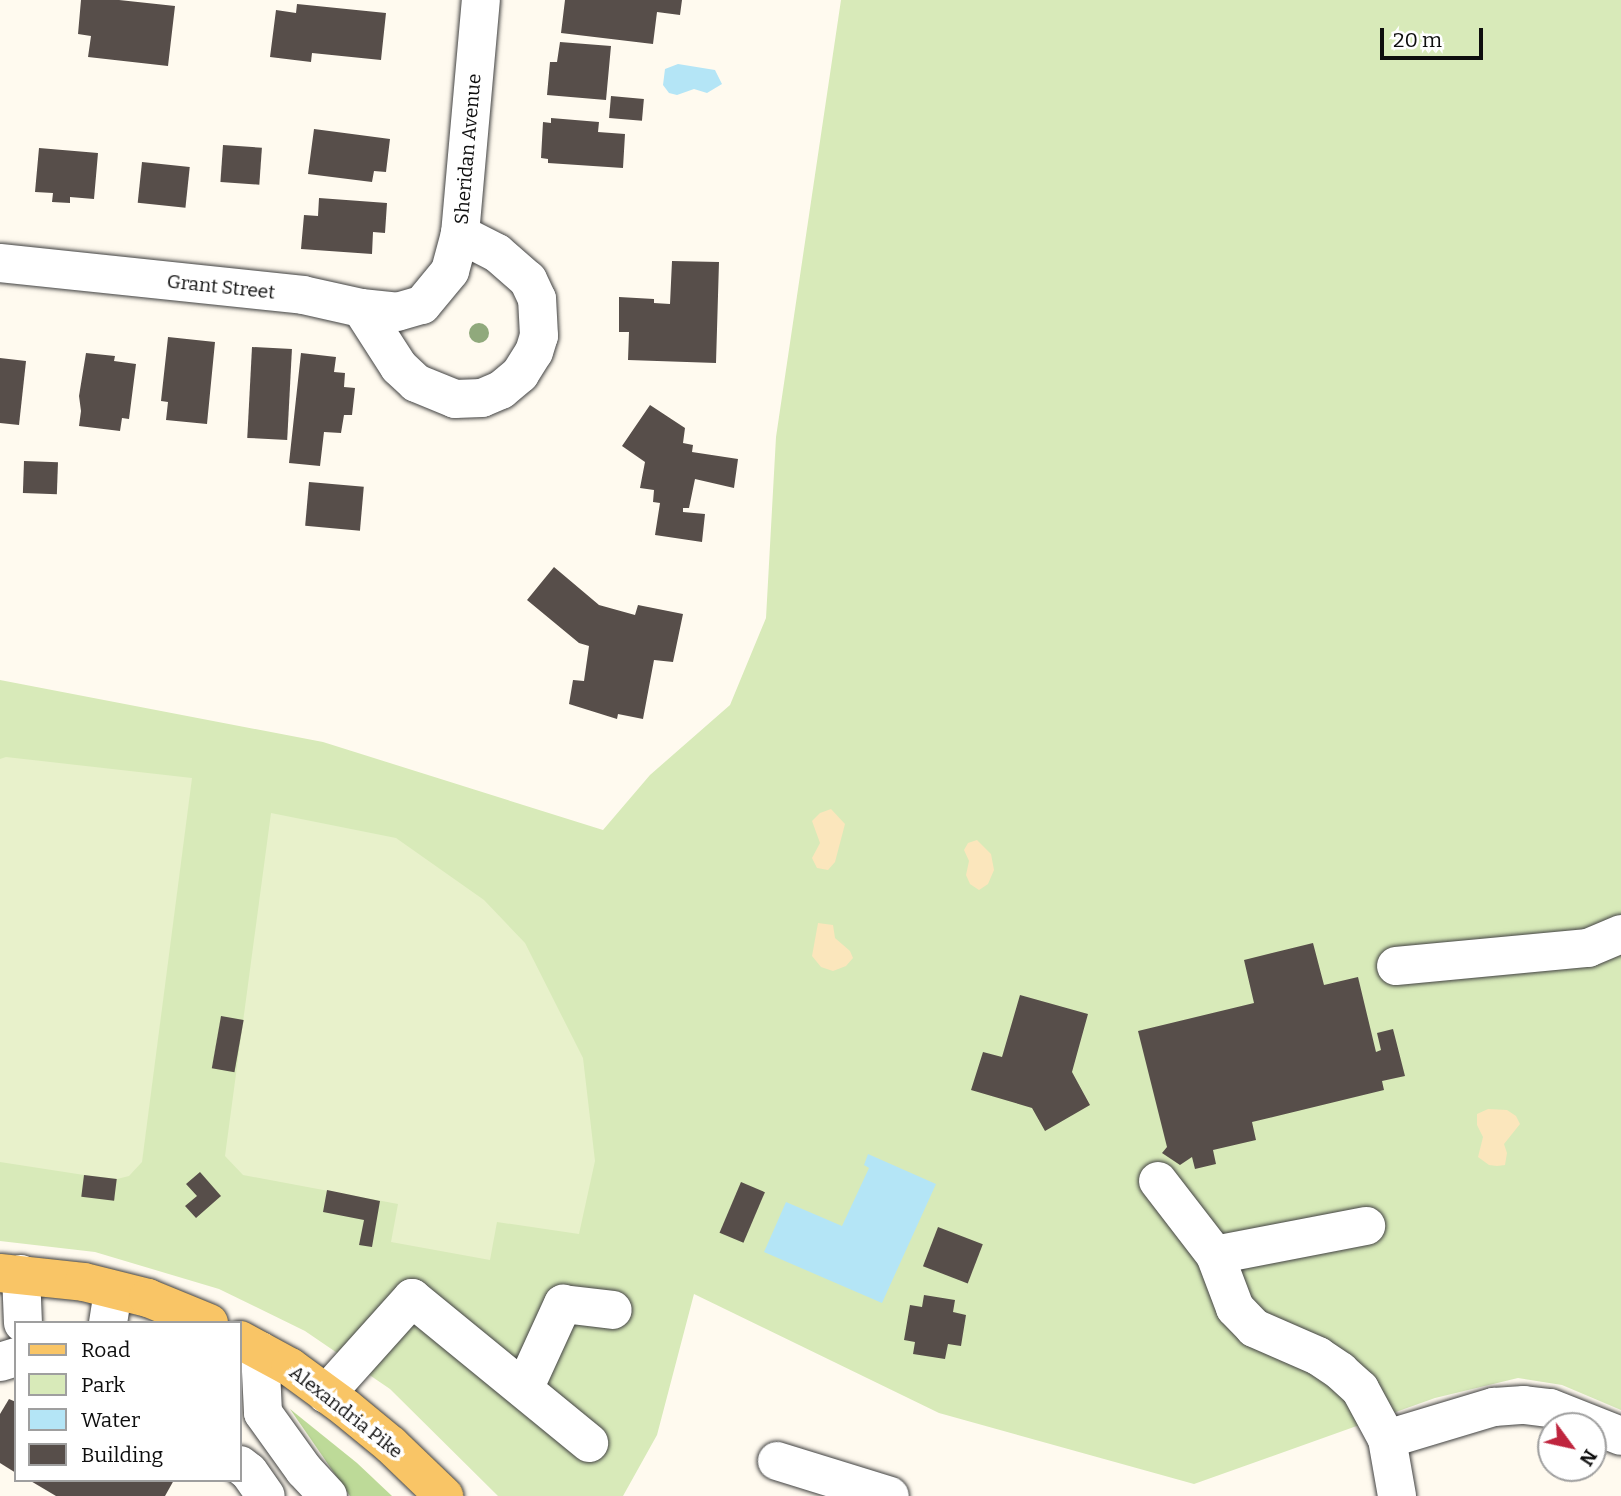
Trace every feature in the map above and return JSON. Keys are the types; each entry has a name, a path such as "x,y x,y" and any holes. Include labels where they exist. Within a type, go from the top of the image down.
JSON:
{"main road":[{"path":"10,1274 110,1306 149,1298 204,1321"},
{"name":"Alexandria Pike","path":"250,1345 290,1367 326,1394 391,1445 444,1496"}],"street":[{"name":"Sheridan Avenue","path":"435,291 450,271 460,234 481,0"},
{"path":"361,308 399,367 416,383 455,399 482,398 501,390 520,374 534,352 539,336 537,299 528,281 497,253 460,234"},
{"name":"Grant Street","path":"0,263 303,295 361,308 410,311 422,305 435,291"},
{"path":"1396,966 1588,948 1621,934"},
{"path":"1158,1181 1215,1255 1235,1308 1254,1328 1318,1356 1360,1389 1387,1439 1397,1496"},
{"path":"1215,1255 1366,1226"},
{"path":"10,1274 22,1321"},
{"path":"326,1394 412,1298 589,1443"},
{"path":"524,1389 563,1304 613,1310"},
{"path":"250,1345 263,1413 328,1496"},
{"path":"1387,1439 1494,1407 1524,1405 1550,1408 1621,1436"},
{"path":"777,1461 890,1496"},
{"path":"242,1467 266,1496"}],"green space":[{"path":"841,0 1621,0 1621,1410 1562,1385 1518,1378 1435,1398 1194,1484 939,1413 694,1294 657,1435 623,1496 498,1496 390,1389 305,1331 219,1289 95,1252 0,1241 0,680 323,742 603,830 650,775 730,705 766,618 776,437"},
{"path":"6,757 192,778 142,1162 129,1176 117,1179 0,1162 0,759"},
{"path":"271,813 396,838 484,900 525,943 583,1058 595,1161 579,1234 497,1222 490,1260 391,1242 398,1204 243,1175 225,1156"},
{"path":"290,1409 357,1463 392,1496 350,1496"}],"sand":[{"path":"831,809 845,824 835,862 828,870 817,868 812,858 820,843 812,821 820,813"},
{"path":"977,840 991,854 994,870 988,884 979,890 970,884 966,875 969,861 964,850 968,843"},
{"path":"818,923 833,925 835,938 850,951 853,958 846,966 833,971 821,967 812,956"},
{"path":"1488,1109 1507,1110 1516,1116 1520,1124 1504,1144 1507,1153 1505,1165 1489,1165 1478,1157 1483,1137 1477,1125 1477,1114"}],"water":[{"path":"678,64 715,70 722,84 707,93 694,89 677,95 669,93 663,85 665,69"},
{"path":"868,1154 936,1184 882,1303 764,1252 786,1202 842,1226 869,1168 864,1165"}],"building":[{"path":"81,0 119,0 175,6 168,66 88,57 91,36 78,34"},
{"path":"565,0 682,0 680,15 657,12 653,44 561,33"},
{"path":"297,4 386,13 381,60 312,53 311,62 270,57 276,10 296,13"},
{"path":"560,42 611,46 606,100 547,95 550,62 557,62"},
{"path":"611,96 644,99 642,121 609,118"},
{"path":"551,118 599,122 598,132 625,134 623,168 548,163 548,159 541,158 543,122 551,123"},
{"path":"314,129 390,139 386,172 374,171 372,182 308,174"},
{"path":"223,145 262,148 259,185 220,182"},
{"path":"39,148 98,153 94,199 70,197 70,203 52,202 53,193 35,192"},
{"path":"142,162 190,167 185,208 138,203"},
{"path":"319,198 387,203 385,233 373,232 372,254 301,249 304,215 318,216"},
{"path":"672,261 719,262 716,363 628,360 629,332 619,332 619,297 654,299 654,303 670,304"},
{"path":"168,337 215,342 207,424 166,420 168,402 161,401"},
{"path":"252,347 292,349 287,440 247,438"},
{"path":"86,353 115,356 114,361 136,364 129,419 122,418 120,431 79,426 79,396"},
{"path":"301,353 336,357 334,372 345,373 344,387 355,388 352,415 344,415 341,433 324,432 320,466 289,463"},
{"path":"0,358 26,361 19,425 0,423"},
{"path":"650,405 685,428 683,443 693,445 692,452 738,459 734,488 695,479 689,508 683,508 683,512 705,514 702,542 655,535 660,503 653,502 654,490 640,488 645,462 622,446"},
{"path":"24,461 58,462 57,494 23,493"},
{"path":"309,482 364,487 360,531 305,526"},
{"path":"554,567 599,605 635,615 638,605 683,614 673,662 654,660 643,719 618,714 617,719 569,704 573,680 584,681 589,646 579,643 527,600"},
{"path":"1313,943 1324,985 1358,977 1376,1052 1381,1050 1377,1033 1393,1029 1405,1076 1382,1081 1384,1090 1252,1122 1256,1140 1213,1150 1216,1164 1195,1169 1192,1157 1180,1165 1162,1153 1167,1147 1138,1031 1254,1003 1244,960"},
{"path":"1020,995 1088,1014 1072,1072 1090,1105 1045,1131 1032,1108 971,1090 983,1052 1002,1057"},
{"path":"221,1016 244,1020 234,1072 212,1068"},
{"path":"200,1172 221,1196 196,1218 185,1206 197,1196 186,1184"},
{"path":"84,1175 117,1179 114,1201 81,1197"},
{"path":"741,1182 765,1192 743,1243 720,1233"},
{"path":"327,1190 380,1201 372,1247 359,1245 364,1220 323,1212"},
{"path":"938,1227 983,1244 968,1283 923,1266"},
{"path":"924,1295 955,1300 953,1312 966,1315 961,1346 948,1344 945,1359 913,1354 915,1342 904,1340 910,1305 922,1307"},
{"path":"9,1399 14,1401 14,1472 0,1463 0,1414"},
{"path":"32,1482 173,1482 165,1496 56,1496"}]}
